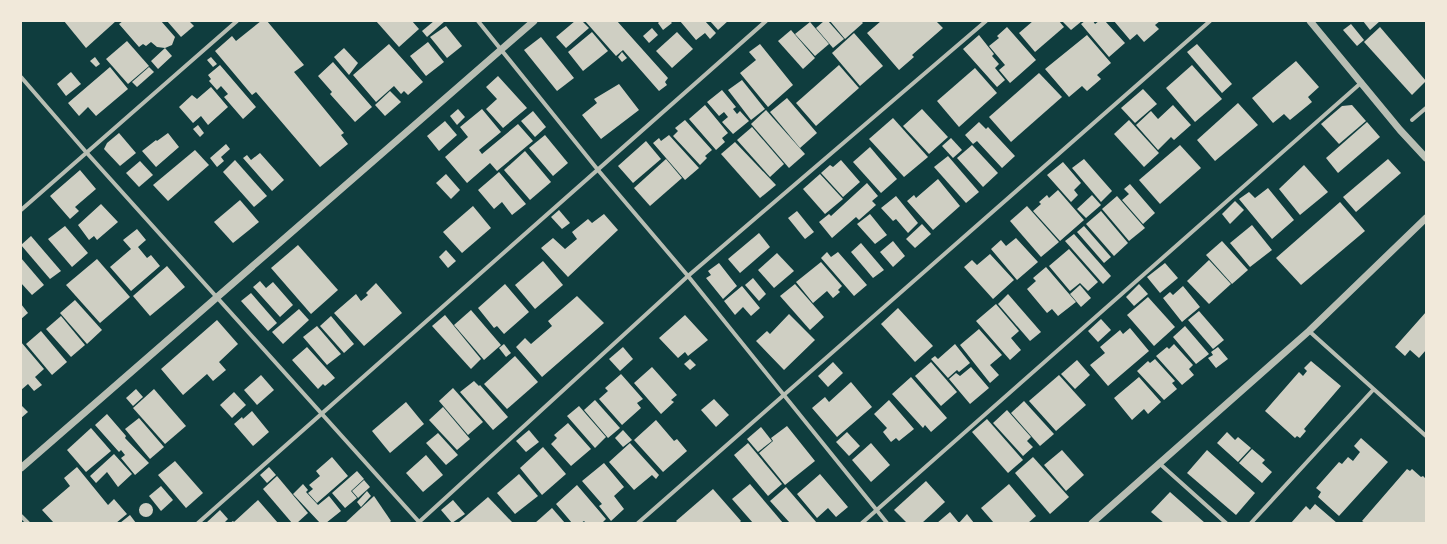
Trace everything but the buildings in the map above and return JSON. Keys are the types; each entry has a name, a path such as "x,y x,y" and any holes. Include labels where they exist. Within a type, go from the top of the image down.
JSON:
{"street":[{"path":"21,210 237,21"},
{"path":"478,21 598,170 688,276 887,523"},
{"path":"21,468 534,21"},
{"path":"198,523 766,21"},
{"path":"21,78 419,523 688,276 986,21"},
{"path":"638,523 1210,21"},
{"path":"1310,21 1362,82 1400,130 1426,158"},
{"path":"862,523 1362,82"},
{"path":"1412,120 1426,108"},
{"path":"1092,523 1158,463 1309,331 1426,218"},
{"path":"1309,331 1426,436"},
{"path":"1251,523 1373,390"},
{"path":"1158,463 1226,523"},
{"path":"21,516 28,523"}]}
